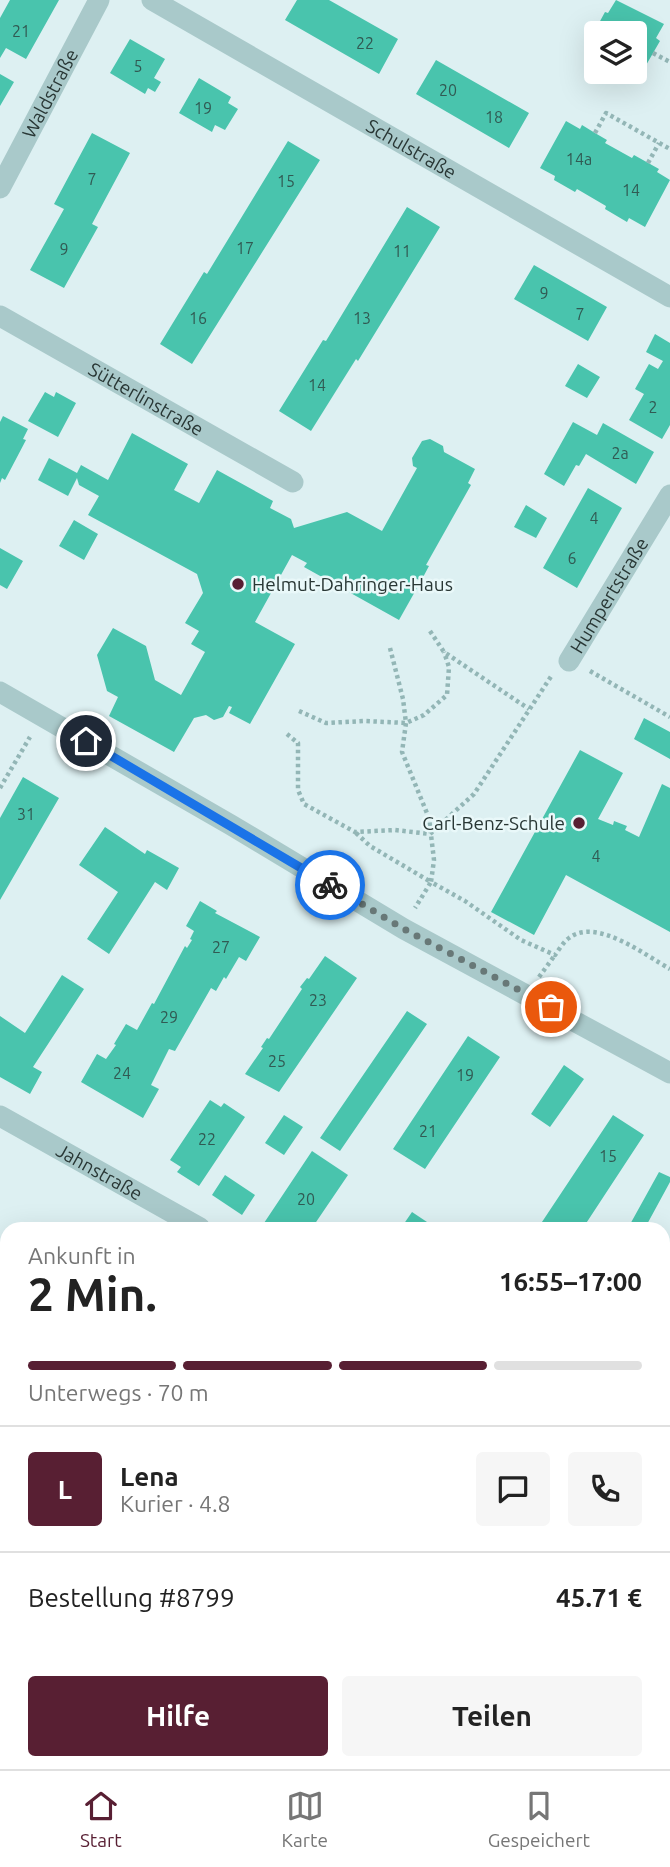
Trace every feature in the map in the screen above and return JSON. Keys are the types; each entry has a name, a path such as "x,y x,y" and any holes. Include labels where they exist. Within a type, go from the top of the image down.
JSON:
{"street":[{"name":"Waldstraße","path":"0,188 99,0"},
{"name":"Schulstraße","path":"152,0 670,297"},
{"name":"Sütterlinstraße","path":"0,316 293,482"},
{"name":"Humpertstraße","path":"569,661 670,495"},
{"path":"0,692 231,825 404,929 670,1073"},
{"name":"Jahnstraße","path":"0,1116 189,1222"}],"path":[{"path":"653,53 670,62"},
{"path":"595,133 606,114 670,149"},
{"path":"648,163 659,143"},
{"path":"299,711 326,723 407,723 424,715 447,695 449,667 444,652 430,631"},
{"path":"390,648 407,723 402,752 429,818 434,860 431,882 404,929"},
{"path":"444,652 529,709"},
{"path":"355,832 395,830 430,834 474,794 550,677 569,661"},
{"path":"589,670 670,717"},
{"path":"0,788 42,716"},
{"path":"287,734 298,743 298,790 304,804 355,832 370,846 465,901 521,940 555,955 569,937 587,931 610,935 670,969"}],"building":[{"path":"10,0 59,0 26,59 6,48 0,58 0,18"},
{"path":"297,0 329,0 398,39 379,74 285,20"},
{"path":"616,0 664,24 656,38 660,41 647,64 647,21 600,21 605,12 608,13"},
{"path":"130,39 165,59 154,78 161,82 155,92 148,88 145,94 110,73"},
{"path":"436,60 529,113 509,148 416,94"},
{"path":"0,74 14,82 0,106"},
{"path":"199,78 231,97 228,103 238,109 225,130 215,125 212,132 179,113"},
{"path":"566,121 580,129 582,125 607,140 605,143 659,169 657,172 670,180 645,227 629,218 627,222 577,189 575,192 554,180 555,176 540,168"},
{"path":"92,133 130,153 92,224 98,227 64,288 30,270 64,209 54,204"},
{"path":"288,141 320,160 192,364 160,344 204,272 207,274"},
{"path":"407,207 440,227 358,361 356,359 311,431 279,411 323,340 326,341"},
{"path":"534,265 607,307 588,341 514,299"},
{"path":"655,334 670,343 670,425 662,439 629,420 644,394 635,389 649,364 658,369 663,361 646,352"},
{"path":"578,364 600,377 587,398 565,386"},
{"path":"45,392 54,397 56,392 76,403 58,437 28,421"},
{"path":"3,416 28,429 23,439 26,440 5,480 2,478 0,483 0,422"},
{"path":"573,422 597,435 603,423 654,452 636,484 586,454 564,486 544,474"},
{"name":"Helmut-Dahringer-Haus","path":"132,433 188,464 174,490 199,503 217,470 273,501 270,508 291,519 294,528 347,512 382,531 417,468 413,466 412,458 422,441 430,439 443,446 444,452 475,469 468,483 471,485 426,565 429,566 421,581 415,578 411,585 417,588 399,620 304,567 307,563 292,555 255,622 295,644 250,724 229,713 232,707 229,706 223,717 214,720 206,715 194,718 174,752 109,716 118,697 107,691 97,655 113,628 146,646 155,680 181,695 205,652 191,644 199,631 185,623 203,593 197,574 88,515 99,496 79,485 77,478 68,496 38,480 49,458 77,473 81,465 108,480"},
{"path":"588,488 622,508 577,588 543,568"},
{"path":"526,505 547,518 536,538 514,527"},
{"path":"74,520 98,534 84,560 59,546"},
{"path":"0,548 23,561 7,589 0,585"},
{"path":"644,718 670,732 670,759 634,739"},
{"path":"580,750 623,773 598,819 613,825 614,821 627,826 625,830 639,837 662,784 670,788 670,932 566,875 534,935 491,912"},
{"path":"23,777 59,798 0,900 0,818"},
{"path":"105,827 145,854 147,850 179,868 167,890 155,882 109,954 87,939 118,892 79,865"},
{"path":"200,901 217,911 215,913 260,937 246,961 239,957 216,991 211,988 175,1051 169,1049 151,1085 159,1089 143,1118 81,1082 97,1054 106,1059 126,1024 137,1030 185,946 187,948 192,940 190,939 194,931 186,926"},
{"path":"325,956 357,978 279,1092 245,1074 302,989 300,987"},
{"path":"62,975 84,989 33,1067 42,1072 30,1094 0,1077 0,1016 25,1033"},
{"path":"407,1011 427,1024 340,1151 320,1138"},
{"path":"468,1036 500,1057 425,1169 393,1149"},
{"path":"564,1065 584,1079 550,1127 531,1114"},
{"path":"210,1100 221,1107 224,1103 245,1117 199,1186 177,1172 181,1167 170,1160"},
{"path":"284,1115 303,1127 284,1155 265,1143"},
{"path":"613,1115 644,1135 587,1222 542,1222"},
{"path":"312,1151 348,1175 316,1222 265,1222"},
{"path":"659,1172 670,1177 670,1182 648,1222 631,1222"},
{"path":"225,1175 255,1195 242,1215 212,1195"},
{"path":"412,1212 427,1222 405,1222"}],"way so far":[{"path":"330,885 404,929 551,1007"}],"place":[{"name":"Helmut-Dahringer-Haus","path":"238,584"},
{"name":"Carl-Benz-Schule","path":"579,823"}],"route":[{"path":"86,741 330,885"}]}
